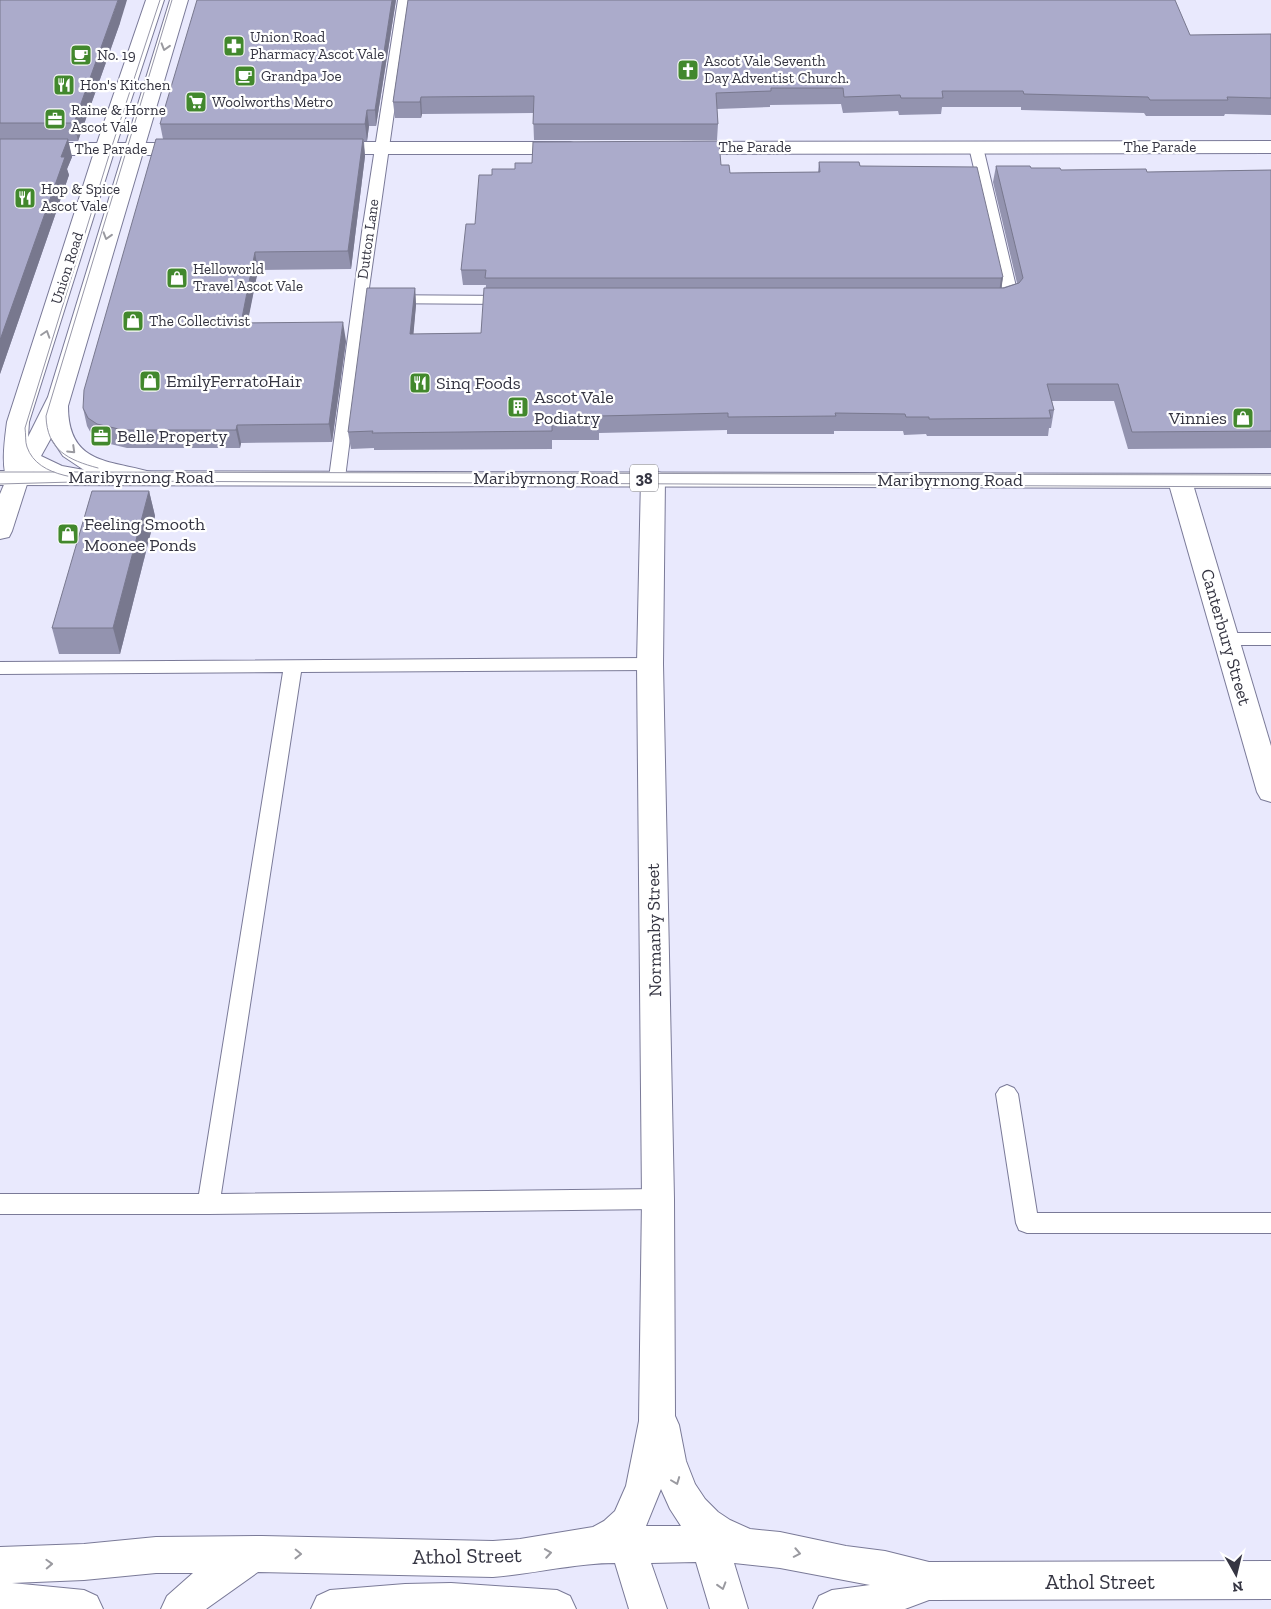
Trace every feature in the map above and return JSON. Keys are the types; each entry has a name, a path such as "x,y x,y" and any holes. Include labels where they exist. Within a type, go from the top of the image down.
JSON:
{"street":[{"name":"Union Road","path":"0,460 10,445 17,427 105,149 155,0"},
{"name":"Union Road","path":"143,477 120,474 97,467 78,456 62,440 57,426 57,406 179,0"},
{"name":"The Parade","path":"661,148 1271,147"},
{"path":"314,148 592,148"},
{"name":"The Parade","path":"0,149 206,149"},
{"name":"Union Road","path":"0,531 15,471 46,426 61,389"},
{"path":"15,471 20,448 17,427"},
{"name":"Maribyrnong Road","path":"15,471 83,477 1271,481"},
{"name":"Normanby Street","path":"617,1538 644,1486 657,1421 658,1199 650,664 653,478"},
{"name":"Canterbury Street","path":"1180,481 1271,792"},
{"name":"Normanby Street","path":"658,1382 663,1438 674,1474 688,1506 708,1536"},
{"path":"708,1536 729,1609"},
{"name":"Athol Street","path":"0,1565 84,1562 156,1555 493,1559 617,1538 708,1536 885,1569 929,1581 1271,1580"},
{"path":"617,1538 648,1609"},
{"path":"180,1609 194,1594 251,1555"},
{"name":"Athol Street","path":"832,1609 865,1606 929,1581"},
{"path":"0,1601 36,1602 84,1609"},
{"path":"330,1609 451,1602 557,1609"}],"lane":[{"name":"Dutton Lane","path":"337,478 374,192 383,148 404,0"},
{"path":"976,147 1011,295 1001,299 981,299"},
{"path":"360,299 519,300"},
{"path":"1227,639 1271,639"},
{"path":"0,668 650,664"},
{"path":"208,1204 293,665"},
{"path":"1007,1094 1027,1223 1271,1223"},
{"path":"0,1204 208,1204 658,1199"}],"building":[{"path":"0,0 118,0 74,123 0,123"},
{"path":"197,0 392,0 375,110 367,110 365,124 160,124"},
{"path":"408,0 1175,0 1190,35 1271,34 1271,98 1227,97 1228,100 1150,100 1148,97 1024,94 1023,91 942,91 943,98 901,98 900,95 844,97 843,88 771,88 771,91 716,93 718,124 533,124 534,96 421,97 420,102 393,102"},
{"path":"0,139 68,139 61,157 65,157 0,340"},
{"path":"156,139 363,139 348,251 255,252 241,323 343,322 329,424 237,425 236,430 123,430 97,424 88,418 83,408 84,390"},
{"path":"719,141 721,165 729,165 730,173 820,172 819,162 859,162 860,166 977,167 1003,277 485,278 486,270 461,270 466,224 475,224 479,175 492,175 492,169 515,169 515,163 532,163 533,142"},
{"path":"996,166 1030,166 1031,168 1060,168 1061,170 1146,169 1147,172 1271,170 1271,431 1132,432 1118,384 1047,384 1054,410 1049,410 1051,418 929,419 929,417 906,417 905,414 835,413 836,416 728,417 728,413 599,416 599,422 552,423 552,431 348,432 367,288 415,288 410,334 481,333 484,288 1004,288 1019,283 1023,278"},
{"path":"92,491 149,491 113,628 52,628"}],"tram line":[{"path":"160,0 111,149 25,428 26,445 33,458 41,466 52,471 77,478 113,481 1271,487"},
{"path":"98,468 77,461 61,452 50,437 46,416 172,0"},
{"path":"0,472 54,472"},
{"path":"74,472 1271,475"},
{"path":"0,484 74,482"}],"place":[{"name":"Union Road Pharmacy Ascot Vale","path":"234,46"},
{"name":"No. 19","path":"81,55"},
{"name":"Ascot Vale Seventh Day Adventist Church.","path":"688,70"},
{"name":"Grandpa Joe","path":"245,76"},
{"name":"Hon's Kitchen","path":"64,85"},
{"name":"Woolworths Metro","path":"196,102"},
{"name":"Raine & Horne Ascot Vale","path":"55,119"},
{"name":"Hop & Spice Ascot Vale","path":"25,198"},
{"name":"Helloworld Travel Ascot Vale","path":"177,278"},
{"name":"The Collectivist","path":"133,321"},
{"name":"EmilyFerratoHair","path":"150,381"},
{"name":"Sinq Foods","path":"420,383"},
{"name":"Ascot Vale Podiatry","path":"518,407"},
{"name":"Vinnies","path":"1243,418"},
{"name":"Belle Property","path":"101,436"},
{"name":"Feeling Smooth Moonee Ponds","path":"68,534"}]}
